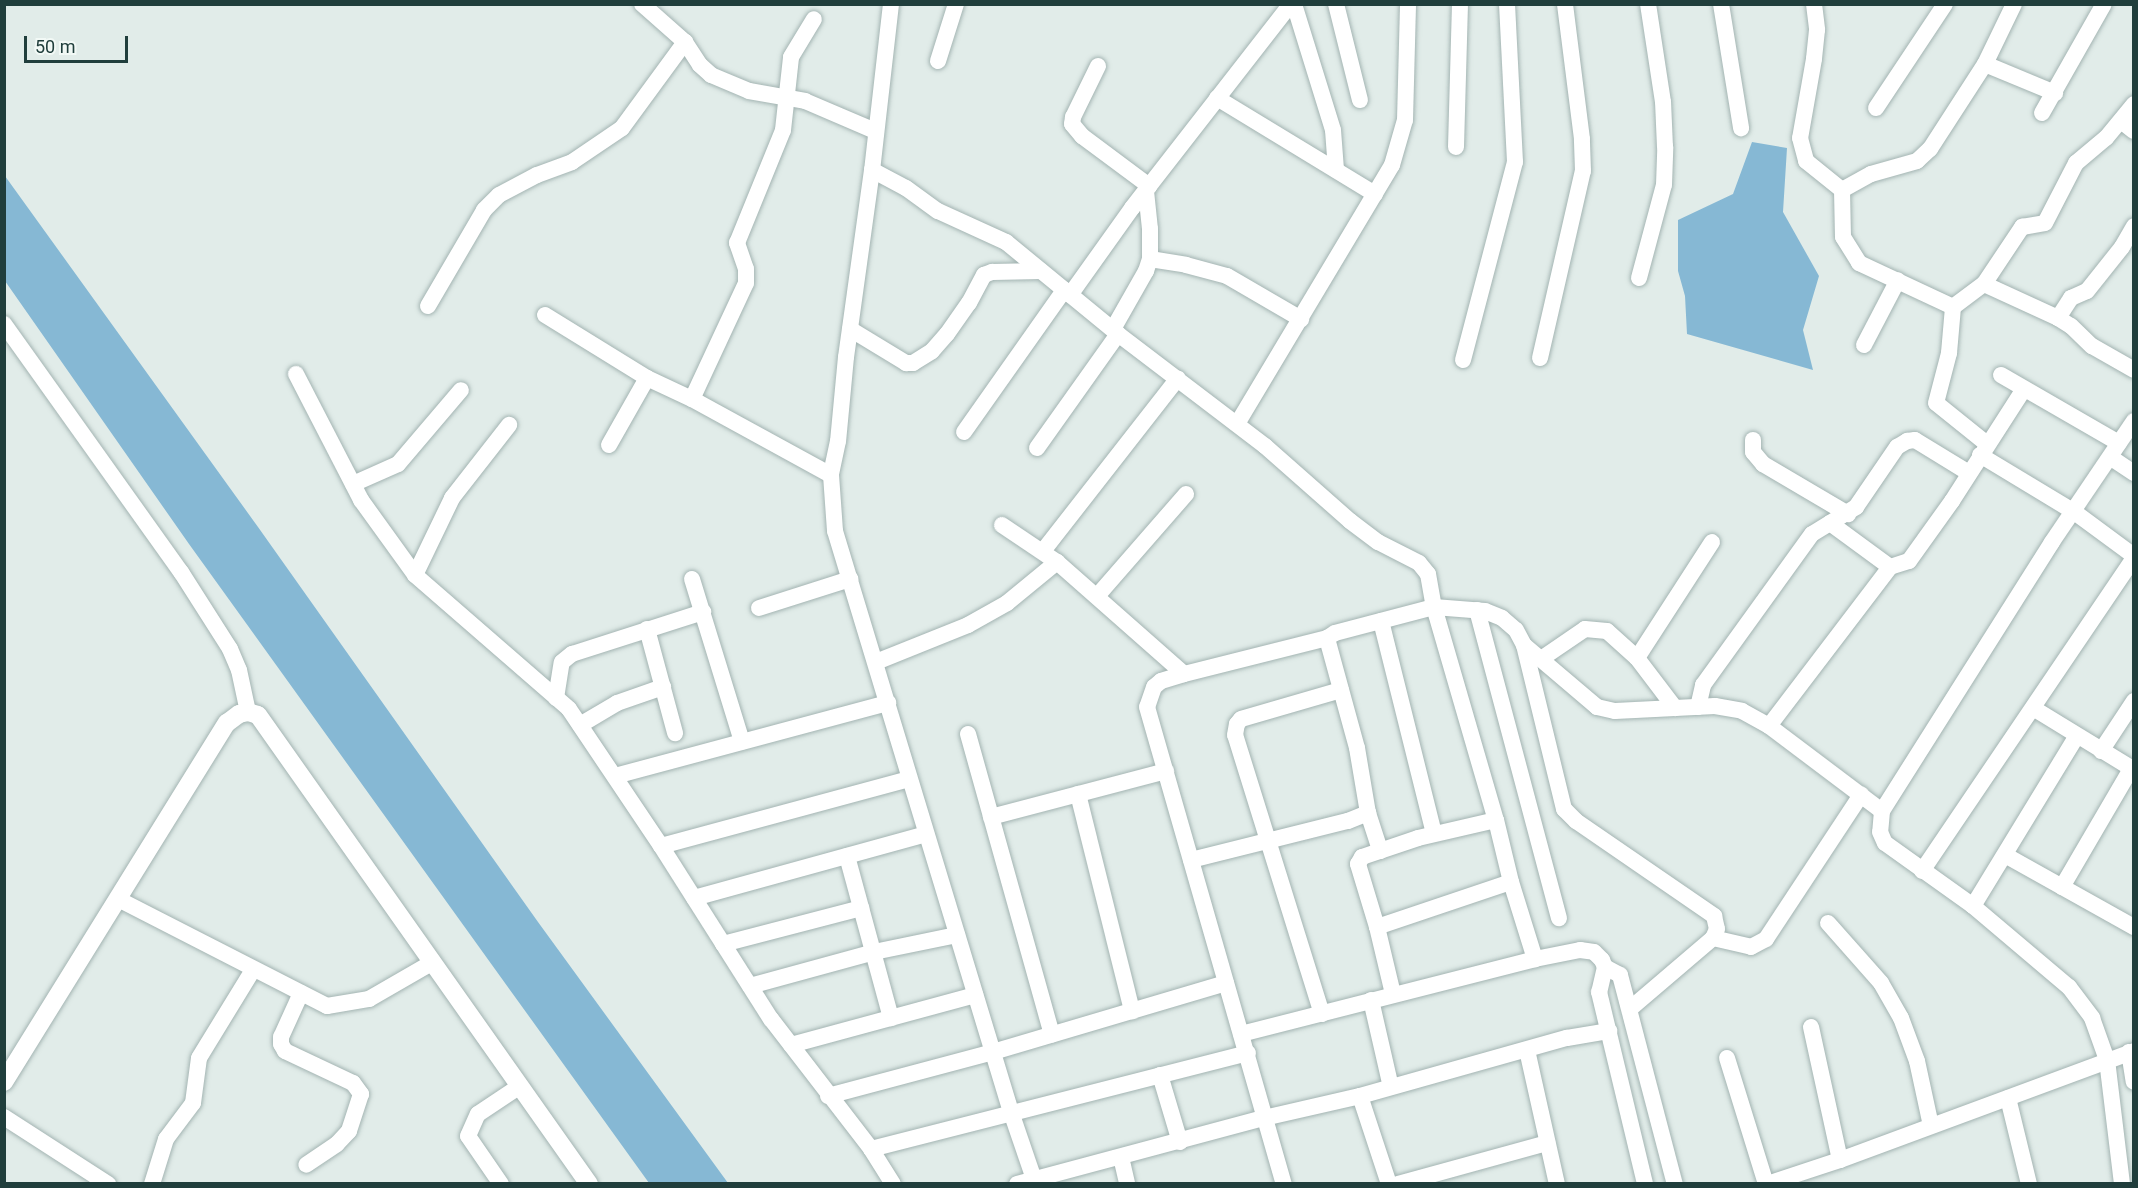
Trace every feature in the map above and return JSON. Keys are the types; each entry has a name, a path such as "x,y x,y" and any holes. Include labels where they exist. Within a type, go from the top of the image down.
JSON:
{"street":[{"path":"642,4 658,10 685,42 700,65 711,75 749,91 787,96 875,130"},
{"path":"891,4 838,441 831,475 836,531 909,779 1011,1112 1034,1179"},
{"path":"938,61 956,4"},
{"path":"964,432 1067,292 1293,4"},
{"path":"1293,4 1333,130 1335,170"},
{"path":"1336,4 1360,100"},
{"path":"1237,424 1392,165 1405,120 1408,4"},
{"path":"1456,147 1460,4"},
{"path":"1463,360 1515,162 1507,4"},
{"path":"1540,358 1583,171 1582,140 1565,4"},
{"path":"1639,279 1664,185 1663,102 1647,4"},
{"path":"1721,4 1741,128"},
{"path":"1814,4 1817,30 1814,59 1800,138 1806,161 1842,190 1844,237 1859,263 1953,308"},
{"path":"1876,108 1945,4"},
{"path":"1842,190 1871,174 1917,161 1930,149 1985,64 2014,4"},
{"path":"2042,113 2104,4"},
{"path":"692,399 746,283 746,269 737,243 783,130 791,57 814,19"},
{"path":"428,306 484,210 499,195 537,175 572,162 622,128 685,42"},
{"path":"1985,64 2055,93"},
{"path":"1037,448 1116,332 1150,259 1148,188 1082,136 1072,124 1072,117 1098,66"},
{"path":"1217,98 1375,194"},
{"path":"1922,871 2133,557 1984,449 1936,403 1949,353 1953,308 1984,284 2022,228 2045,223 2076,163 2106,138 2127,126 2133,104"},
{"path":"872,170 906,188 938,211 1006,242 1116,332 1237,424 1350,521 1378,542 1419,563 1428,574 1434,607 1496,820 1511,882 1535,959"},
{"path":"2058,318 2072,298 2087,291 2122,247 2133,226"},
{"path":"1150,259 1186,265 1227,276 1301,319"},
{"path":"850,329 906,363 913,363 932,351 947,334 969,303 984,275 992,272 1041,271"},
{"path":"1863,345 1898,280"},
{"path":"1984,284 2058,318 2071,326 2092,346 2133,370"},
{"path":"545,315 647,378 692,399 831,475"},
{"path":"4,324 181,572 224,639 239,669 248,712"},
{"path":"297,374 361,500 415,575 569,709 661,846 750,986 828,1096 871,1149 893,1184"},
{"path":"2001,375 2114,450 2133,473"},
{"path":"609,445 647,378"},
{"path":"1043,550 1178,378"},
{"path":"1769,726 1890,567 1909,561 2024,389"},
{"path":"352,484 398,464 461,390"},
{"path":"2122,1184 2107,1060 2092,1018 2069,987 1973,906 1893,852 1880,837 1882,811 2133,421"},
{"path":"415,575 452,498 509,425"},
{"path":"1753,440 1753,452 1763,464 1848,514"},
{"path":"1698,707 1703,685 1812,534 1856,507 1897,447 1907,441 1915,440 1969,473"},
{"path":"1098,595 1186,494"},
{"path":"1830,523 1890,567"},
{"path":"1002,525 1043,550 1098,595 1184,674"},
{"path":"1636,658 1712,542"},
{"path":"876,662 968,625 1007,603 1057,562"},
{"path":"692,579 742,742"},
{"path":"759,608 850,579"},
{"path":"1284,1184 1147,707 1154,687 1161,681 1327,639 1335,633 1434,607 1476,610 1502,618 1516,630 1524,645 1564,809 1576,821 1714,916 1717,929 1713,938 1630,1009"},
{"path":"1476,610 1559,918"},
{"path":"556,698 562,662 572,654 702,612"},
{"path":"1381,621 1434,834"},
{"path":"647,629 675,733"},
{"path":"1541,659 1585,629 1607,631 1636,658 1675,708"},
{"path":"1327,639 1357,748 1368,813 1380,851"},
{"path":"1524,645 1597,707 1615,711 1716,706 1742,711 1769,726 1882,811"},
{"path":"580,725 617,703 663,687"},
{"path":"1322,1014 1235,735 1237,724 1241,719 1341,690"},
{"path":"2101,751 2133,701"},
{"path":"615,776 888,703"},
{"path":"2033,708 2076,737 2132,769 2062,887"},
{"path":"4,1082 227,723 239,714 248,712 258,715 588,1184"},
{"path":"968,734 1052,1034"},
{"path":"1973,906 2076,737"},
{"path":"991,817 1166,771"},
{"path":"661,846 909,779"},
{"path":"1078,794 1132,1011"},
{"path":"1713,938 1751,947 1766,939 1862,795"},
{"path":"1191,860 1337,824 1368,813"},
{"path":"1393,994 1377,927 1358,864 1362,857 1434,834 1496,820"},
{"path":"694,898 926,834"},
{"path":"2005,855 2133,927"},
{"path":"847,856 891,1018"},
{"path":"1377,927 1511,882"},
{"path":"118,900 327,1006 369,999 433,962"},
{"path":"723,944 861,908"},
{"path":"1828,923 1881,983 1901,1018 1917,1060 1931,1126"},
{"path":"750,986 874,952 957,935"},
{"path":"1241,1034 1535,959 1580,950 1594,952 1605,967 1599,992 1645,1184"},
{"path":"1605,967 1620,975 1675,1184"},
{"path":"152,1184 166,1139 192,1102 199,1058 254,970"},
{"path":"828,1096 993,1052 1226,983"},
{"path":"301,993 281,1037 281,1044 285,1051 353,1083 361,1094 349,1131 337,1144 306,1165"},
{"path":"791,1045 975,995"},
{"path":"1371,1000 1391,1087"},
{"path":"1811,1027 1840,1160"},
{"path":"1017,1184 1264,1118 1359,1096 1567,1038 1609,1031"},
{"path":"1527,1050 1557,1184"},
{"path":"1727,1058 1767,1184 1840,1160 2131,1052 2133,1082"},
{"path":"871,1149 1248,1053"},
{"path":"1160,1075 1180,1142"},
{"path":"501,1184 468,1136 478,1114 520,1086"},
{"path":"1359,1096 1389,1184"},
{"path":"2008,1098 2029,1184"},
{"path":"4,1117 108,1184"},
{"path":"1398,1184 1547,1143"},
{"path":"1120,1157 1127,1184"}],"water":[{"path":"1752,142 1787,148 1783,212 1819,276 1803,330 1813,370 1687,334 1685,296 1678,271 1678,220 1733,194"},
{"path":"5,176 258,527 538,922 728,1183 649,1183 189,544 5,281"}]}
